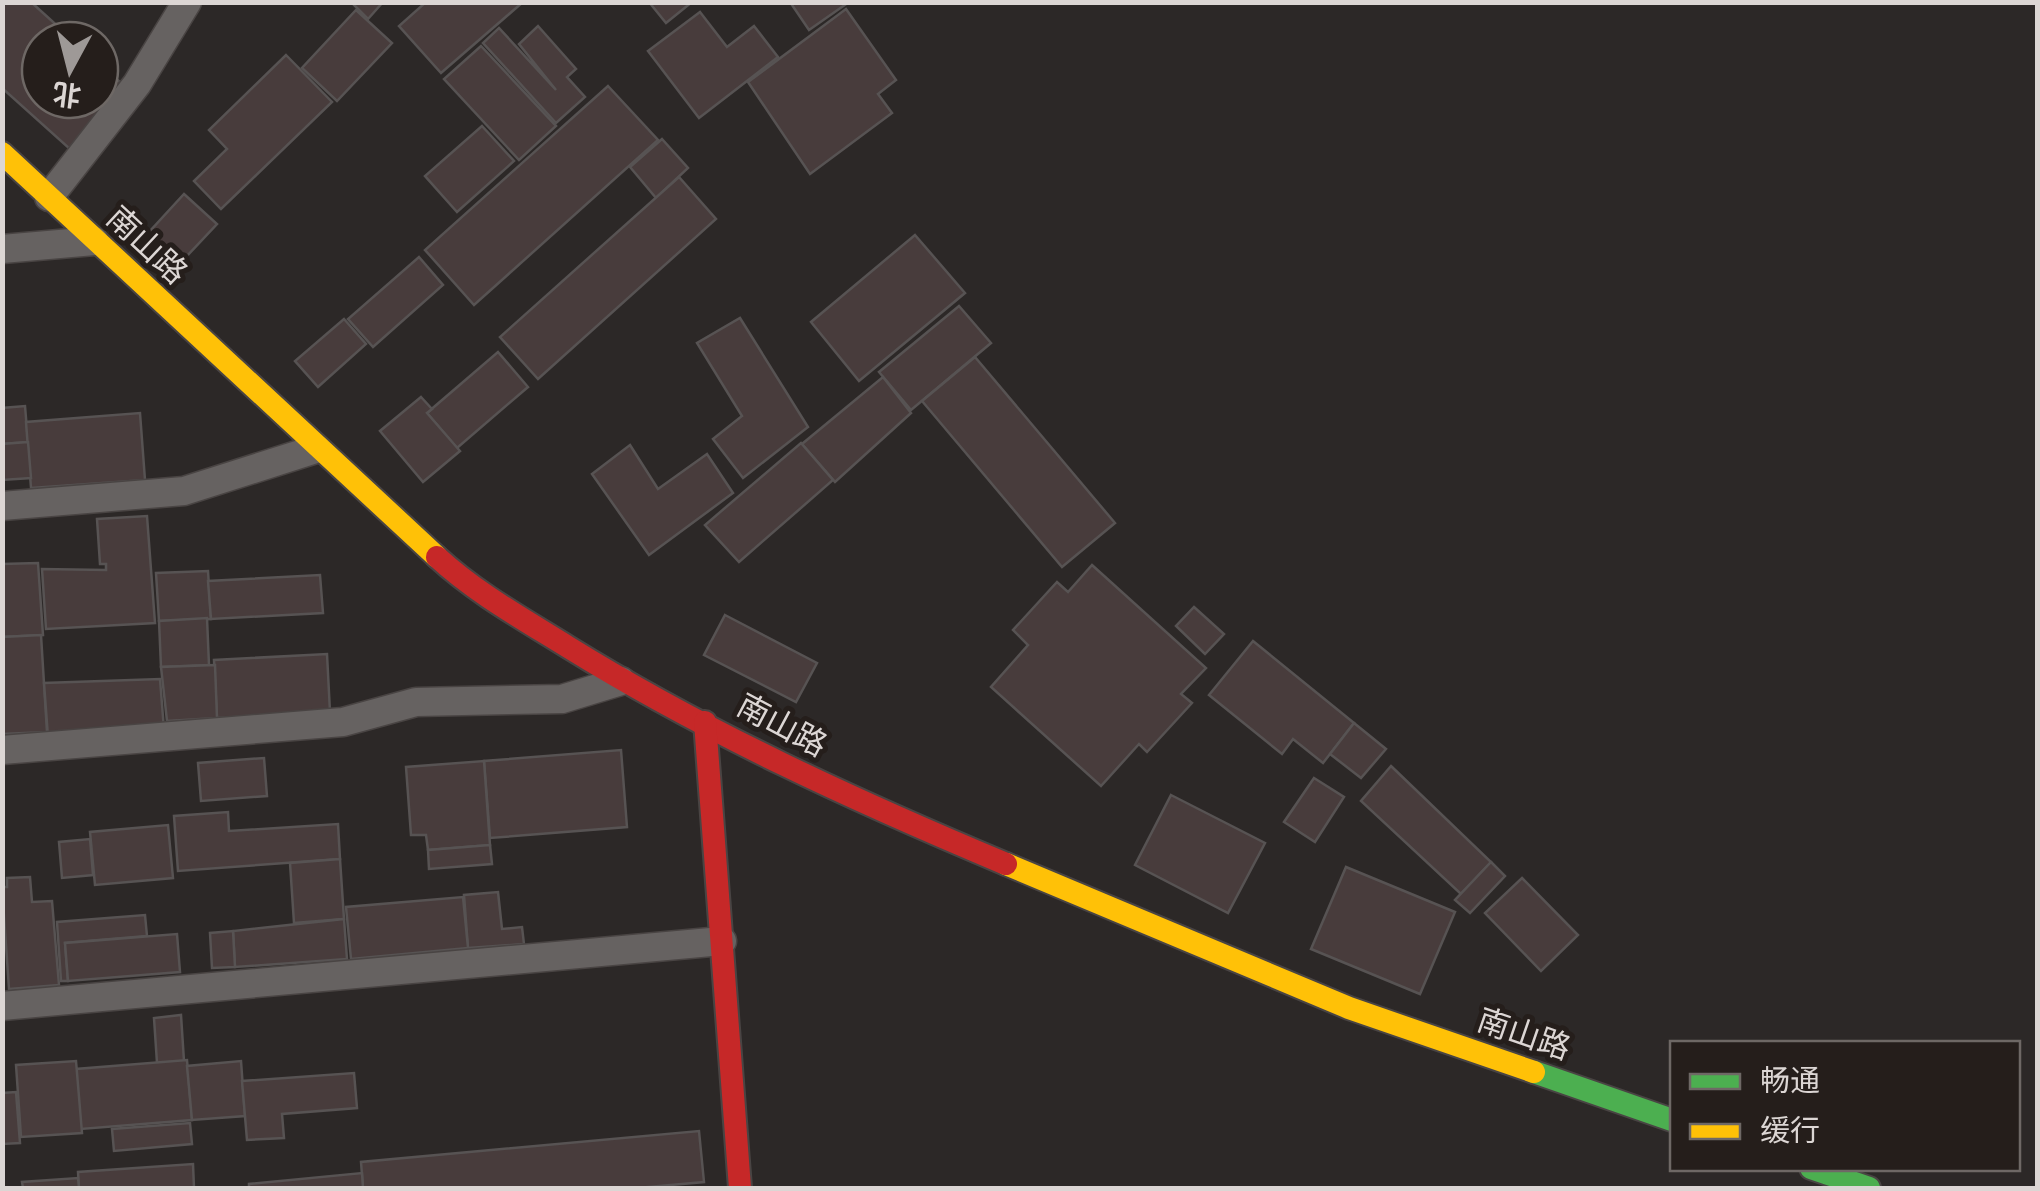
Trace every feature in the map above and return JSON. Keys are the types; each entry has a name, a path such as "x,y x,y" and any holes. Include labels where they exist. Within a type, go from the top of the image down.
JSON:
{"street":[{"name":"南山路","path":"2,153 466,584 622,681 856,801 1331,1000 1670,1119"},
{"path":"706,722 740,1188"},
{"path":"1820,1171 1869,1188"}],"lane":[{"path":"49,197 137,84 187,2"},
{"path":"2,249 96,241"},
{"path":"2,506 184,491 316,448"},
{"path":"2,750 343,722 416,702 562,699 622,681"},
{"path":"2,1006 722,941"}],"building":[{"path":"2,2 31,2 51,20 20,20 20,104 2,88"},
{"path":"351,2 383,2 368,19"},
{"path":"426,2 523,2 441,73 399,26"},
{"path":"649,2 692,2 666,23"},
{"path":"790,2 849,2 809,30"},
{"path":"846,9 896,80 878,94 892,113 810,174 748,82"},
{"path":"356,10 392,43 337,101 302,68"},
{"path":"700,12 727,47 754,26 778,57 699,118 648,51"},
{"path":"538,26 576,69 567,77 585,97 556,123 483,43 499,28 556,90 519,44"},
{"path":"481,46 556,126 519,160 444,79"},
{"path":"286,55 332,102 221,209 194,181 227,149 209,130"},
{"path":"608,86 658,140 474,305 425,250"},
{"path":"38,120 94,120 71,150"},
{"path":"482,126 514,161 457,212 425,176"},
{"path":"662,139 688,168 656,198 630,167"},
{"path":"679,177 716,219 538,379 500,337"},
{"path":"184,194 217,224 171,273 139,243"},
{"path":"915,235 965,293 859,381 811,322"},
{"path":"419,257 443,285 373,347 348,319"},
{"path":"959,306 991,343 911,410 879,372"},
{"path":"740,318 808,427 743,478 713,439 742,416 697,343"},
{"path":"344,319 366,344 318,387 295,361"},
{"path":"498,352 528,387 457,448 427,413"},
{"path":"975,357 1115,523 1062,567 922,401"},
{"path":"883,377 911,413 835,482 802,444"},
{"path":"421,397 432,409 427,413 460,451 423,482 380,431"},
{"path":"25,406 28,442 2,444 2,408"},
{"path":"140,413 145,480 31,488 26,422"},
{"path":"28,442 31,478 2,480 2,444"},
{"path":"801,443 833,480 739,562 705,525"},
{"path":"630,445 658,489 707,454 733,493 649,555 592,474"},
{"path":"147,516 155,623 46,629 42,569 106,570 106,564 100,564 97,519"},
{"path":"38,563 43,635 2,637 2,564"},
{"path":"1092,565 1206,668 1181,694 1192,703 1147,752 1139,744 1101,786 991,687 1028,645 1013,630 1057,582 1068,592"},
{"path":"208,571 211,619 159,621 156,573"},
{"path":"320,575 323,613 211,619 208,581"},
{"path":"1194,607 1224,634 1205,654 1176,626"},
{"path":"725,615 817,663 796,702 704,655"},
{"path":"207,618 209,665 161,667 159,621"},
{"path":"41,635 47,732 2,734 2,637"},
{"path":"1253,641 1354,723 1323,763 1293,739 1282,754 1209,695"},
{"path":"327,654 330,712 217,718 214,660"},
{"path":"215,665 217,718 167,721 161,667"},
{"path":"160,679 164,730 48,737 44,683"},
{"path":"1354,723 1386,749 1361,778 1330,754"},
{"path":"621,750 627,827 490,838 484,761"},
{"path":"264,758 267,796 201,801 198,763"},
{"path":"484,761 490,845 428,850 426,835 411,835 406,767"},
{"path":"1391,766 1491,862 1461,894 1361,801"},
{"path":"1314,778 1344,797 1315,842 1284,822"},
{"path":"1171,795 1265,843 1228,913 1135,865"},
{"path":"228,812 229,831 338,824 340,859 178,871 174,816"},
{"path":"168,825 173,878 95,885 90,832"},
{"path":"90,839 93,875 62,878 59,842"},
{"path":"490,845 492,864 429,869 428,850"},
{"path":"340,859 344,919 294,923 290,863"},
{"path":"1491,862 1505,876 1470,913 1455,900"},
{"path":"1346,867 1455,912 1420,994 1311,949"},
{"path":"30,877 32,902 52,901 59,985 9,989 2,887 7,887 7,878"},
{"path":"1522,878 1578,935 1541,971 1485,913"},
{"path":"498,892 502,929 522,927 524,944 468,948 464,895"},
{"path":"463,897 468,948 351,959 346,907"},
{"path":"145,915 147,936 65,943 68,981 61,981 57,922"},
{"path":"344,919 347,959 235,967 233,931"},
{"path":"233,931 235,967 212,968 210,933"},
{"path":"177,934 180,972 68,981 65,943"},
{"path":"181,1015 184,1061 157,1063 154,1018"},
{"path":"187,1060 192,1120 81,1129 76,1069"},
{"path":"76,1061 82,1133 21,1137 16,1065"},
{"path":"241,1061 245,1116 192,1120 187,1066"},
{"path":"354,1073 357,1108 282,1114 284,1138 247,1140 242,1081"},
{"path":"16,1092 20,1143 2,1144 2,1093"},
{"path":"190,1123 192,1144 114,1151 112,1129"},
{"path":"699,1131 704,1182 637,1188 363,1188 361,1162"},
{"path":"193,1164 194,1188 79,1188 78,1172"},
{"path":"362,1173 363,1188 249,1188 249,1184"},
{"path":"78,1178 79,1188 23,1188 22,1182"}],"traffic: fast":[{"path":"1534,1072 1670,1119"},
{"path":"1820,1171 1869,1188"}],"traffic: slow":[{"path":"2,153 437,557"},
{"path":"1006,864 1349,1008 1534,1072"}],"traffic: jam":[{"path":"437,557 500,605 674,708 838,790 1006,864"},
{"path":"705,722 740,1188"}]}
